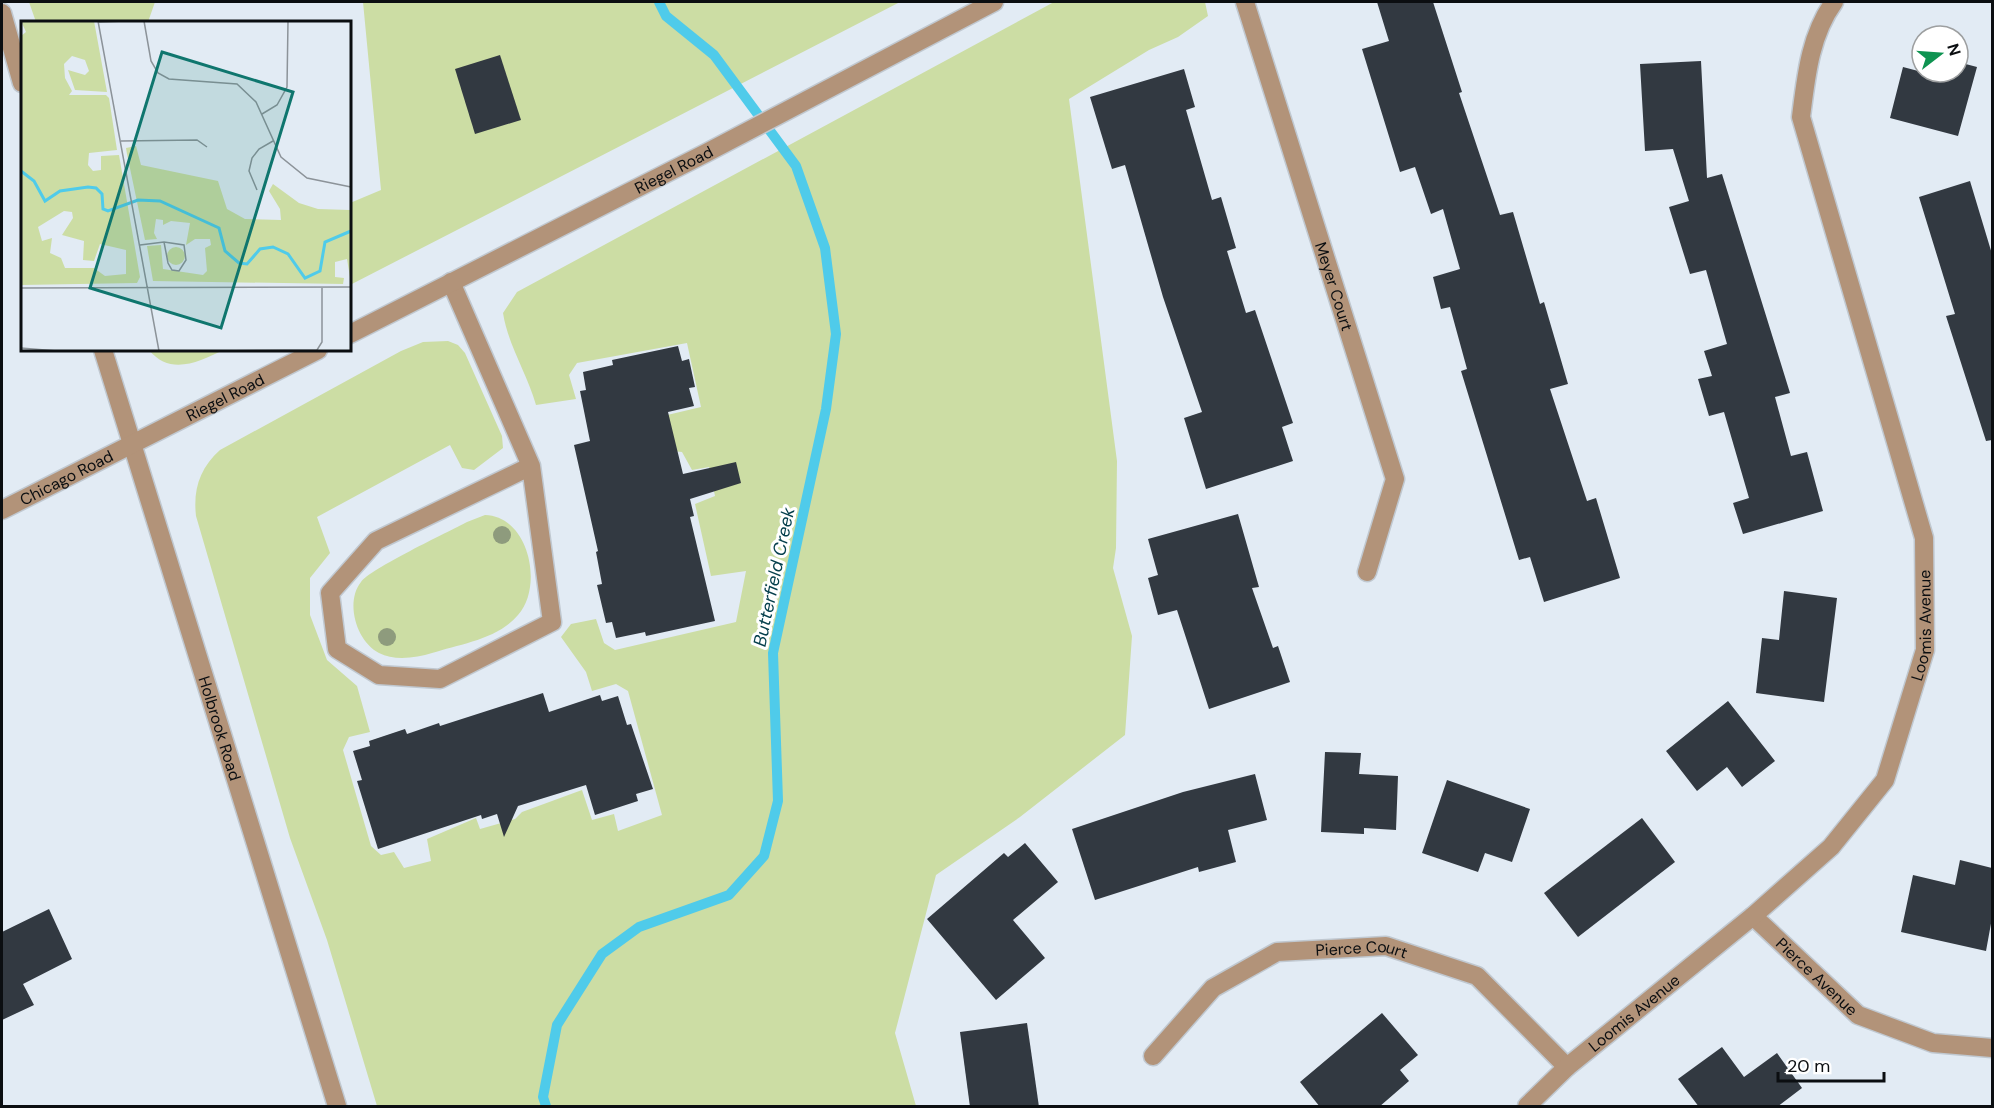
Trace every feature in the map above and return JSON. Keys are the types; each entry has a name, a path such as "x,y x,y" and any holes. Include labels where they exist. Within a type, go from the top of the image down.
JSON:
{"street":[{"name":"Riegel Road","path":"351,333 706,153 994,2"},
{"name":"Meyer Court","path":"1245,2 1395,479 1367,572"},
{"name":"Loomis Avenue","path":"1527,1107 1567,1067 1754,916 1831,847 1885,780 1925,650 1924,538 1801,117 1807,69 1822,18 1834,2"},
{"path":"2,13 21,80"},
{"path":"451,282 531,466 552,622 440,679 379,675 337,649 330,593 376,541 531,466"},
{"name":"Holbrook Road","path":"103,351 337,1107"},
{"name":"Riegel Road","path":"131,444 316,351"},
{"name":"Chicago Road","path":"2,510 131,444"},
{"name":"Pierce Avenue","path":"1754,916 1858,1015 1934,1043 1992,1048"},
{"name":"Pierce Court","path":"1154,1056 1213,988 1277,952 1386,946 1477,976 1567,1067"}],"green space":[{"path":"29,2 155,2 148,21 36,21"},
{"path":"363,2 900,2 351,284 351,203 381,190"},
{"path":"1054,2 1205,2 1208,16 1178,37 1149,50 1069,99 1117,461 1116,548 1113,568 1132,636 1125,735 1020,817 936,875 895,1033 916,1106 377,1106 327,940 290,838 196,516 197,488 207,464 220,450 401,351 423,342 448,341 458,345 465,353 502,436 503,448 474,470 462,468 450,445 317,517 330,553 310,578 310,615 327,660 357,686 370,732 349,737 343,750 371,846 381,855 394,852 404,868 431,861 427,839 476,818 480,829 515,819 522,812 582,790 592,820 614,814 618,831 662,815 628,691 616,684 592,691 586,672 561,637 571,624 596,619 604,643 615,650 736,622 746,571 711,576 695,504 715,496 709,467 692,470 682,452 672,451 663,416 701,407 687,343 577,363 569,375 576,399 536,405 505,325 503,313 517,292"},
{"path":"150,351 221,351 185,364 175,365 157,358"},
{"path":"485,515 500,518 512,527 522,539 528,554 531,571 530,587 526,602 518,615 500,630 489,635 419,656 405,658 385,656 371,647 364,640 355,620 354,600 361,582 367,576 410,551"}],"building":[{"path":"1377,2 1433,2 1462,92 1459,93 1500,215 1513,212 1540,304 1544,302 1568,384 1550,389 1587,501 1596,498 1620,578 1544,602 1530,557 1519,560 1461,371 1467,369 1450,307 1441,309 1433,277 1460,269 1443,209 1431,214 1415,167 1400,172 1362,49 1389,41"},
{"path":"500,55 521,120 475,134 455,69"},
{"path":"1701,61 1707,178 1722,174 1790,393 1775,397 1791,456 1807,452 1823,511 1743,534 1733,503 1749,498 1724,412 1709,416 1698,379 1712,376 1704,351 1727,344 1706,270 1690,274 1669,207 1689,201 1673,149 1645,151 1640,64"},
{"path":"1970,65 1977,67 1958,136 1890,118 1903,67 1910,69 1910,84 1970,84"},
{"path":"1184,69 1195,107 1186,110 1212,200 1221,197 1236,248 1227,251 1246,313 1255,310 1293,423 1282,427 1293,461 1206,489 1184,418 1202,412 1163,297 1125,165 1112,169 1090,97"},
{"path":"1970,181 1992,254 1992,440 1986,441 1946,316 1955,314 1919,197"},
{"path":"678,346 682,361 689,359 695,387 689,388 694,406 668,412 683,474 736,462 741,483 690,499 694,516 690,517 715,621 646,636 645,632 616,638 612,622 606,623 597,585 602,584 596,552 598,551 574,445 590,441 580,391 586,390 583,372 613,365 612,360"},
{"path":"1238,514 1259,587 1252,588 1273,648 1278,646 1290,682 1209,709 1177,610 1158,615 1148,578 1158,575 1148,539"},
{"path":"1784,591 1837,598 1824,702 1756,693 1762,638 1779,640"},
{"path":"543,693 549,712 600,695 602,701 618,696 627,725 631,724 653,789 636,794 638,801 595,815 586,785 518,806 504,837 497,814 482,819 481,815 378,849 357,781 362,780 353,751 370,746 369,741 405,729 407,734 439,723 440,726"},
{"path":"1728,701 1775,761 1742,787 1727,767 1697,791 1666,751"},
{"path":"1325,752 1361,753 1359,774 1398,776 1396,830 1364,828 1364,834 1321,832"},
{"path":"1255,774 1267,820 1228,830 1236,862 1199,872 1198,867 1095,900 1072,829 1183,792"},
{"path":"1447,780 1530,809 1512,862 1485,853 1478,872 1422,853"},
{"path":"1642,818 1675,862 1578,937 1544,893"},
{"path":"1025,843 1058,882 1013,920 1045,958 996,1000 927,919 1004,853 1008,857"},
{"path":"1960,860 1992,868 1992,918 1986,951 1901,932 1913,875 1955,885"},
{"path":"49,909 72,959 23,984 34,1005 2,1020 2,932"},
{"path":"1382,1013 1418,1055 1400,1070 1409,1081 1379,1107 1320,1107 1300,1082"},
{"path":"1027,1023 1039,1107 970,1107 960,1032"},
{"path":"1722,1047 1744,1077 1777,1053 1802,1088 1777,1107 1699,1107 1678,1079"}],"waterway":[{"name":"Butterfield Creek","path":"546,1106 543,1097 557,1025 602,954 639,927 729,895 764,856 778,801 773,653 826,409 836,334 825,248 796,166 714,55 666,16 659,2"}]}
